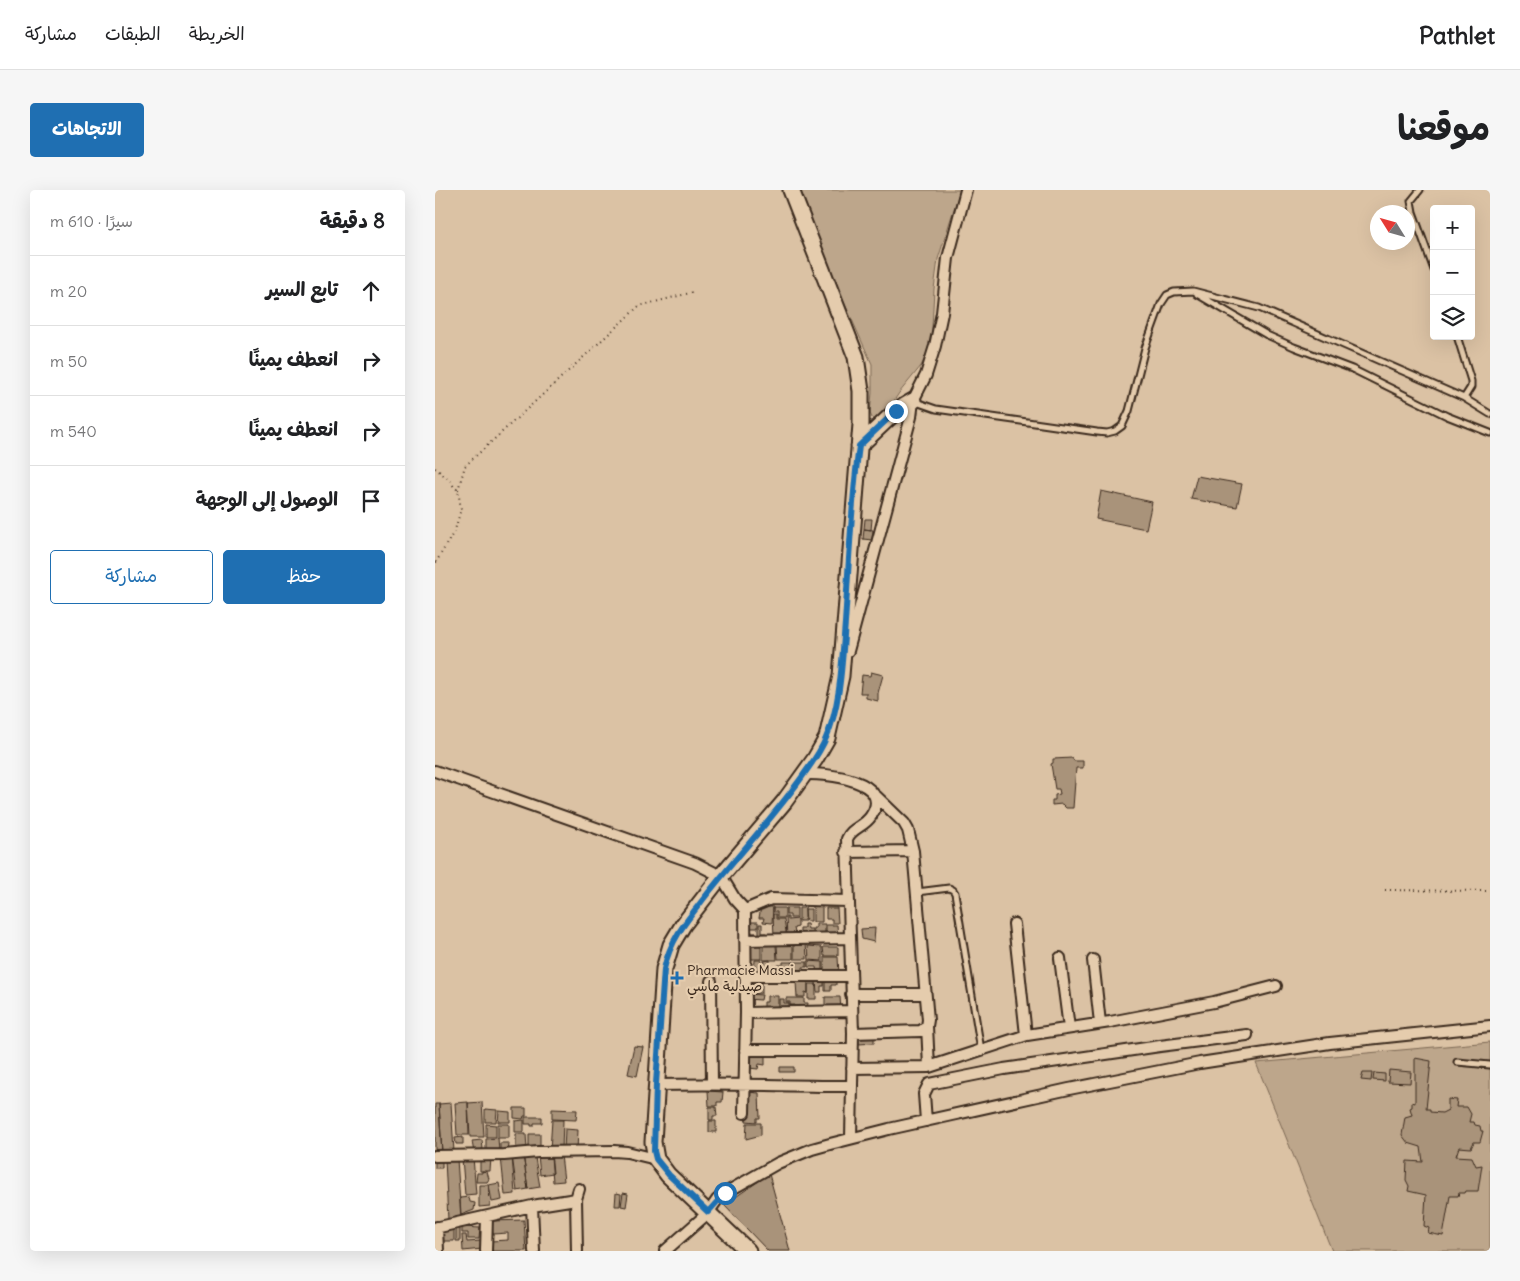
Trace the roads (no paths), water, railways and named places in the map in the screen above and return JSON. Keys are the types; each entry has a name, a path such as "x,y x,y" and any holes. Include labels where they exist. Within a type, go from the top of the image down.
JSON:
{"street":[{"path":"791,190 856,357 861,391 859,446 841,676"},
{"path":"748,1251 669,1175 656,1159 653,1142 656,1084 664,969 667,954 683,926 721,876 785,802 820,752 827,738 841,676 909,427 913,401 935,346 942,313 947,258 966,190"},
{"path":"859,446 896,411 913,401"},
{"path":"435,771 685,860 721,876 735,899 745,910 746,1013 744,1113"},
{"path":"804,774 846,778 864,785 904,823 908,830 913,851 917,892 929,1067"},
{"path":"851,1138 853,1032 847,839 849,834 866,824 876,805 876,796"},
{"path":"847,852 913,851"},
{"path":"745,910 771,899 848,900"},
{"path":"1014,924 1026,1035"},
{"path":"745,940 850,938"},
{"path":"1059,958 1069,1028"},
{"path":"1093,960 1100,1023"},
{"path":"745,976 851,976"},
{"path":"711,981 712,1084"},
{"path":"851,1068 929,1067 1026,1035 1214,1002 1276,986"},
{"path":"851,994 925,994"},
{"path":"746,1013 852,1011"},
{"path":"853,1032 921,1031 927,1026"},
{"path":"665,1251 708,1212 725,1193 778,1163 812,1149 851,1138 1069,1089 1199,1063 1330,1043 1490,1026"},
{"path":"926,1121 924,1094 929,1084 1004,1069 1247,1035"},
{"path":"745,1050 852,1050"},
{"path":"656,1084 851,1086"},
{"path":"435,1156 614,1151 656,1159"},
{"path":"438,1251 436,1227 487,1217 577,1194 577,1251"},
{"path":"532,1206 534,1251"},
{"path":"486,1251 487,1217"}],"lane":[{"path":"1419,190 1411,201 1413,212 1430,259"},
{"path":"913,401 936,409 1097,432 1107,433 1115,431 1123,426 1129,412 1145,348 1161,304 1167,295 1174,292 1193,291 1259,308 1464,398 1490,414"},
{"path":"1193,291 1267,335 1352,369 1447,416 1490,433"},
{"path":"1458,340 1471,381 1471,387 1464,398"},
{"path":"917,892 949,888 955,893 981,1050"},
{"path":"1457,1062 1490,1065"}],"place":[{"name":"Pharmacie Massi صيدلية ماسي","path":"677,978"}]}
